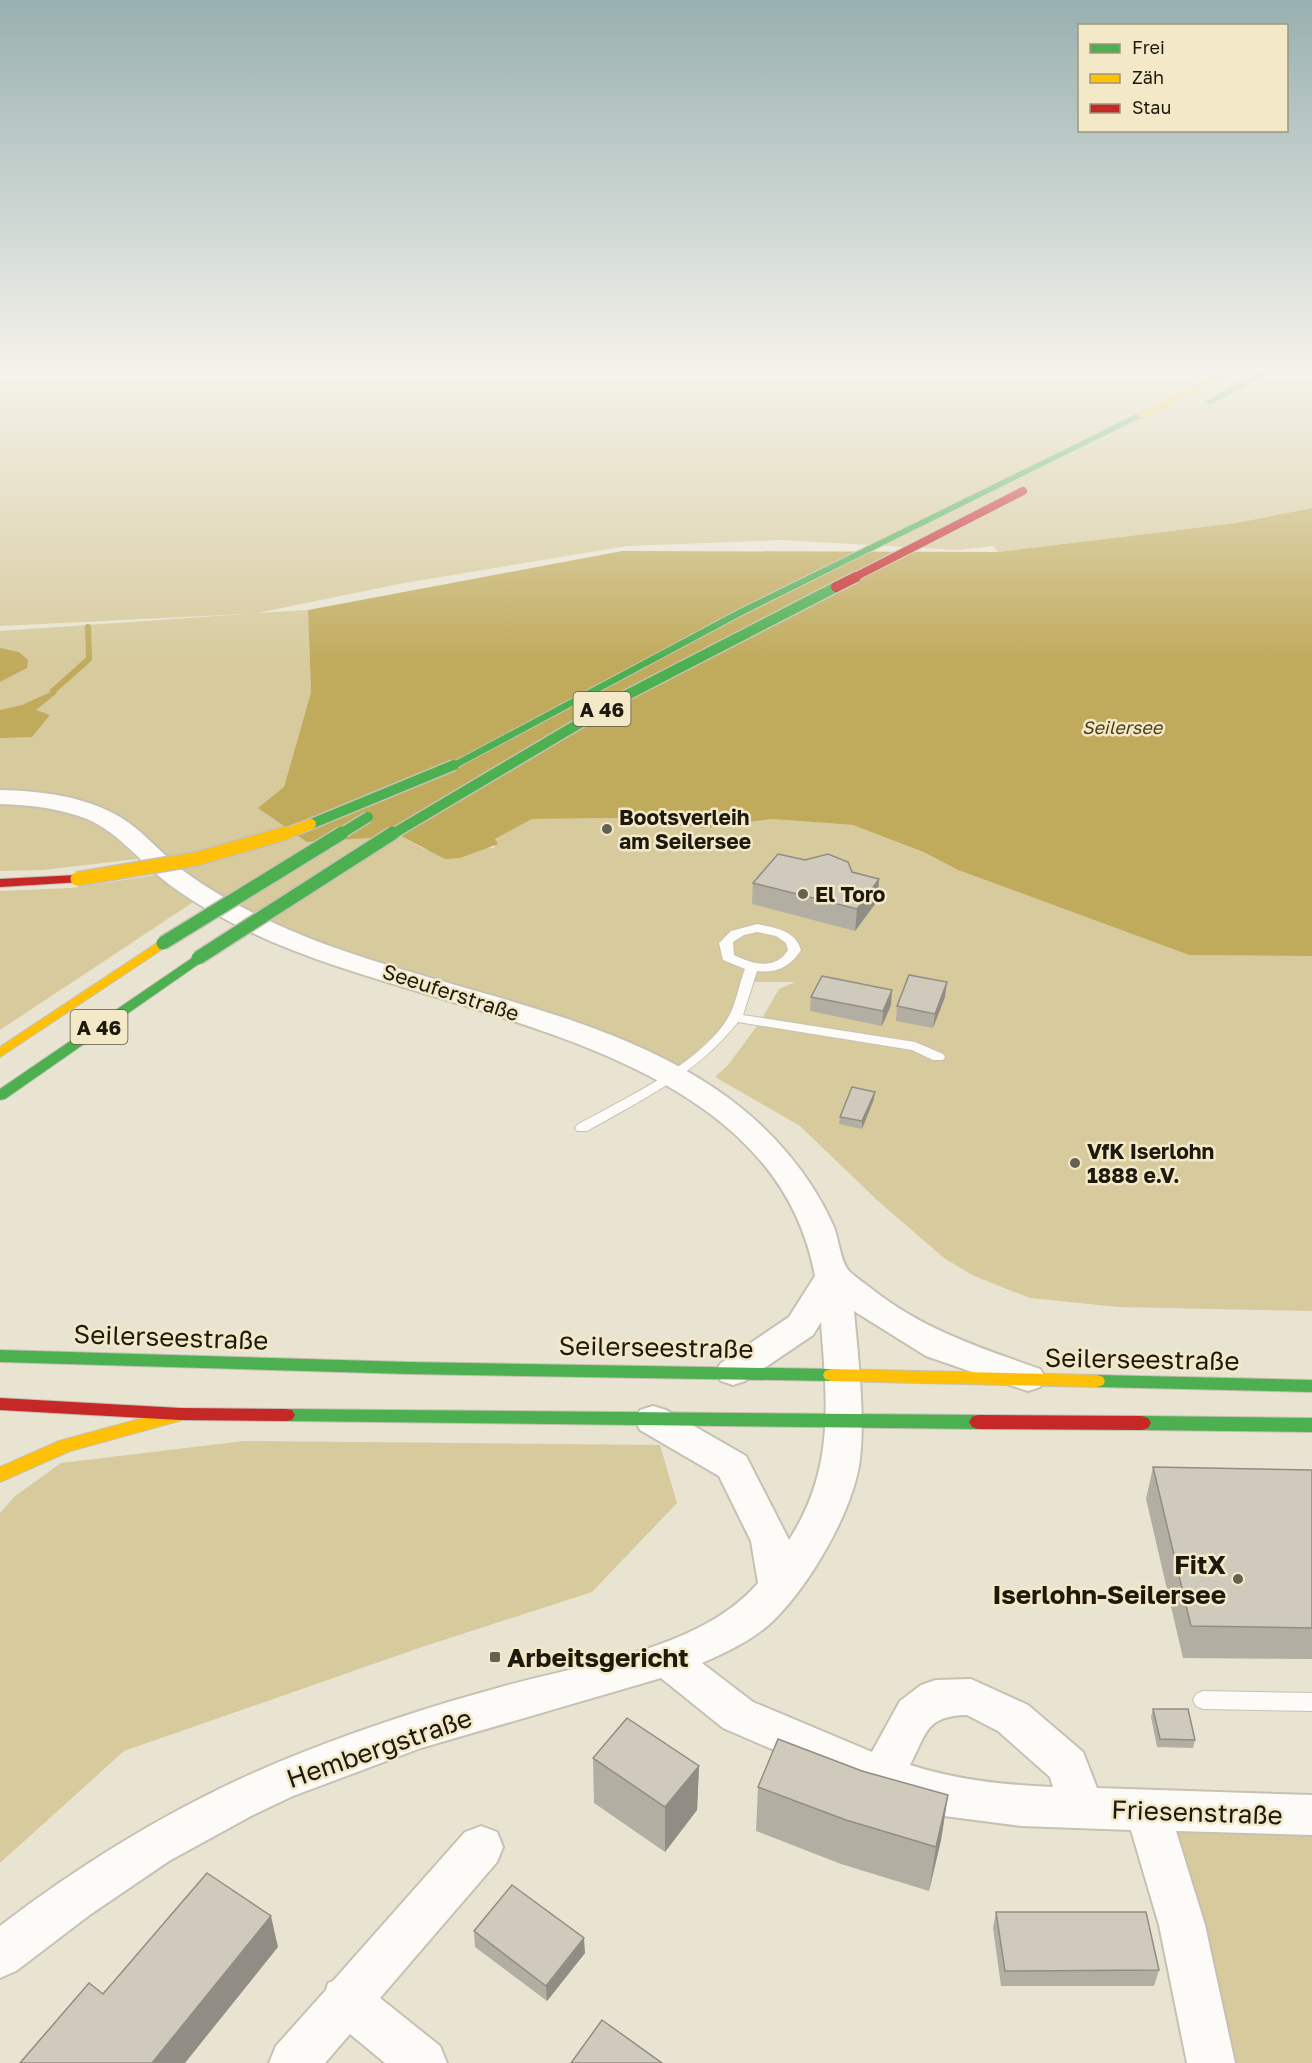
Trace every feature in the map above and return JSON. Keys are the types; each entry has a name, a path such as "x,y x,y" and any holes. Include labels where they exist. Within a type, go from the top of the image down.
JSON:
{"main road":[{"name":"A 46","path":"0,1053 163,943 454,765 562,704 733,614 1025,469"},
{"name":"A 46","path":"0,1096 198,958 423,814 627,695 1029,489"},
{"path":"0,883 77,879 180,864 257,843 331,816 454,765"},
{"name":"Seilerseestraße","path":"0,1356 408,1368 733,1372 1040,1382 1312,1386"},
{"path":"0,1404 180,1414 842,1420 1002,1424 1312,1425"},
{"path":"0,1474 25,1460 81,1439 180,1414"}],"street":[{"name":"Seeuferstraße","path":"0,797 53,800 92,813 125,831 174,876 212,902 277,934 596,1038 674,1074 737,1121 773,1157 810,1210 832,1275 842,1420"},
{"path":"733,1372 801,1326 832,1275 874,1309 938,1347 1040,1382"},
{"path":"652,1420 733,1466 770,1541 778,1586"},
{"name":"Hembergstraße","path":"0,1955 57,1909 150,1846 232,1803 323,1763 518,1700 667,1659 712,1640 756,1613 778,1586 824,1518 840,1468 842,1420"},
{"name":"Friesenstraße","path":"667,1659 738,1715 882,1776 944,1796 1021,1806 1149,1812 1312,1815"},
{"name":"Friesenstraße","path":"882,1776 915,1714 936,1698 971,1697 1014,1718 1068,1766 1082,1809"},
{"path":"1149,1812 1182,1925 1211,2063"},
{"path":"293,2063 345,2000 481,1847"},
{"path":"345,2000 423,2063"}],"lane":[{"path":"757,928 775,930 793,941 795,949 789,960 766,968 752,967 728,957 725,950 729,937 741,930 757,928"},
{"path":"582,1128 674,1074 700,1054 735,1018 752,967"},
{"path":"735,1018 915,1046 938,1057"},
{"path":"1203,1700 1312,1702"}],"shaded area":[{"path":"0,469 1312,469 1312,508 1236,523 998,552 993,546 958,550 781,540 627,546 399,584 257,613 308,610 311,692 284,787 401,836 424,849 460,858 486,847 494,848 495,839 532,819 620,818 704,828 772,819 853,825 920,851 958,870 1189,955 1312,956 1312,1311 1118,1307 1030,1298 972,1275 944,1258 878,1201 800,1126 715,1077 728,1065 760,1022 779,989 795,982 740,982 732,1014 724,1026 675,1071 328,951 219,901 97,811 0,794 0,631 246,614 0,626"},
{"path":"0,802 42,806 75,815 105,831 137,859 43,870 0,871"},
{"path":"163,874 198,899 0,1030 0,891 71,888"},
{"path":"244,1441 660,1445 677,1503 592,1592 422,1647 124,1751 0,1863 0,1513 15,1496 61,1463"},
{"path":"1164,1822 1312,1825 1312,2063 1218,2063"}],"water":[{"name":"Seilersee","path":"1312,508 1312,956 1189,955 958,870 923,852 853,825 772,819 704,828 620,818 532,819 495,839 498,844 460,858 445,859 401,836 307,842 258,808 284,787 311,692 308,610 622,551 998,552 1236,523"},
{"path":"0,648 19,652 28,660 27,668 0,682"},
{"path":"53,691 57,693 36,710 50,715 32,737 0,738 0,710 22,705"}],"building":[{"path":"778,854 805,860 828,854 848,862 852,872 879,879 857,909 753,883"},
{"path":"909,975 947,982 935,1014 897,1006"},
{"path":"822,976 892,990 883,1011 811,997"},
{"path":"852,1087 875,1092 862,1121 840,1117"},
{"name":"FitX Iserlohn-Seilersee","path":"1153,1467 1312,1470 1312,1628 1191,1626"},
{"path":"1153,1709 1188,1709 1195,1740 1160,1739"},
{"path":"627,1718 699,1766 665,1807 593,1758"},
{"path":"778,1739 862,1771 948,1795 936,1847 846,1820 758,1787"},
{"path":"207,1873 271,1916 152,2063 20,2063 89,1983 103,1994"},
{"path":"512,1885 584,1938 546,1986 474,1931"},
{"path":"996,1912 1146,1912 1159,1970 1005,1971"},
{"path":"602,2020 662,2063 571,2063"}],"waterway":[{"path":"53,691 89,659 88,627"}],"traffic: fast":[{"path":"454,765 741,612 1032,469"},
{"path":"198,958 423,814 627,695 836,587"},
{"path":"311,824 454,765"},
{"path":"163,943 368,817"},
{"path":"0,1096 198,958"},
{"path":"0,1356 408,1368 831,1375"},
{"path":"1097,1381 1312,1386"},
{"path":"286,1415 978,1422"},
{"path":"1142,1423 1312,1425"}],"traffic: slow":[{"path":"77,879 196,859 311,824"},
{"path":"0,1053 163,943"},
{"path":"831,1375 1097,1381"},
{"path":"0,1475 65,1446 180,1414"}],"traffic: jam":[{"path":"836,587 1023,491"},
{"path":"0,883 77,879"},
{"path":"0,1404 180,1414 286,1415"},
{"path":"978,1422 1142,1423"}],"place":[{"name":"Bootsverleih am Seilersee","path":"607,829"},
{"name":"El Toro","path":"803,894"},
{"name":"VfK Iserlohn 1888 e.V.","path":"1075,1163"},
{"name":"FitX Iserlohn-Seilersee","path":"1238,1579"},
{"name":"Arbeitsgericht","path":"495,1657"}]}
